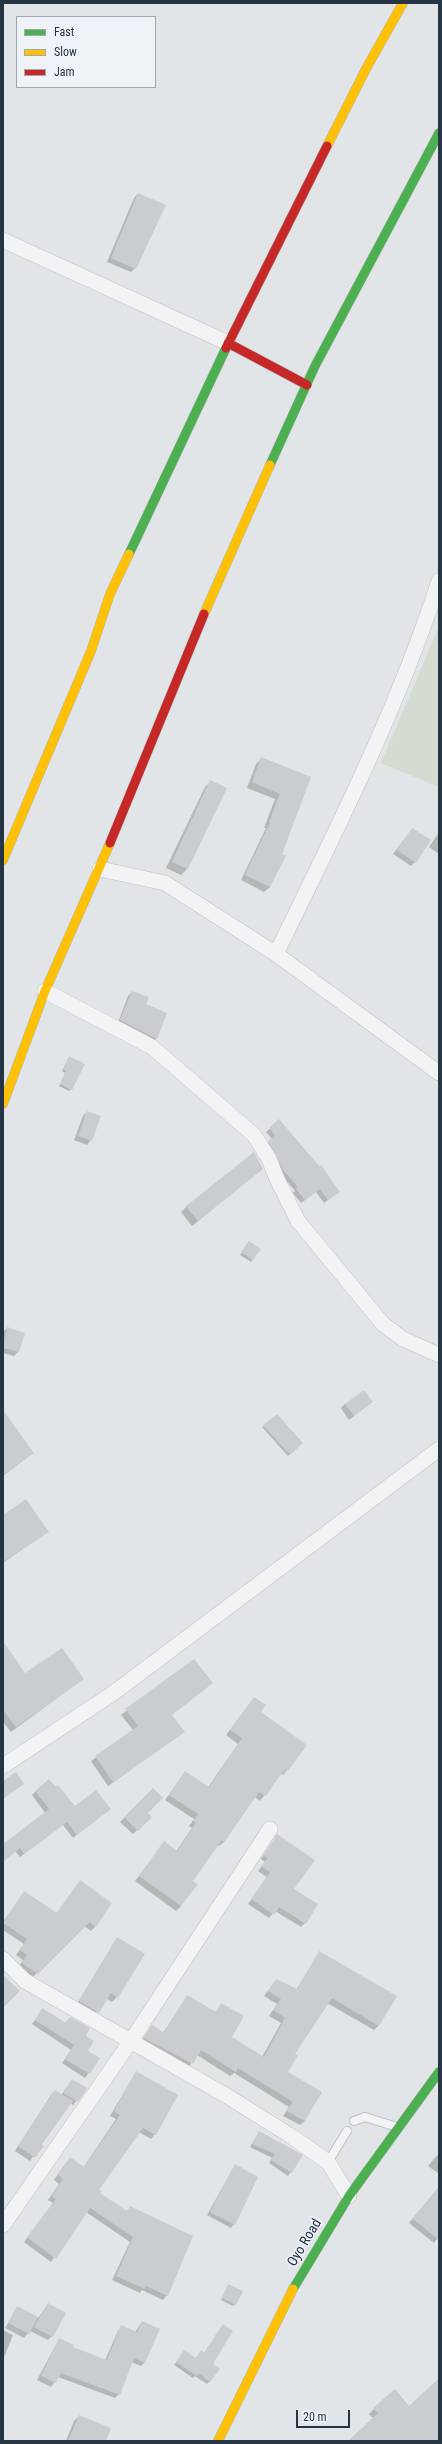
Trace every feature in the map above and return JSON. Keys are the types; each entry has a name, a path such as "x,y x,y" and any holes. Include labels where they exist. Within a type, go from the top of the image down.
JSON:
{"highway":[{"path":"3,860 91,651 110,594 228,343 367,67 403,3"},
{"path":"3,1104 45,991 100,869 171,692 246,517 307,385 439,133"},
{"path":"228,343 307,385"},
{"name":"Oyo Road","path":"218,2441 289,2297 349,2196 439,2072"}],"street":[{"path":"3,240 228,343"},
{"path":"276,954 331,840 420,640 439,581"},
{"path":"100,869 165,883 276,954 439,1073"},
{"path":"45,991 152,1047 254,1135 269,1159 276,1179 298,1221 383,1324 403,1339 439,1355"},
{"path":"3,1766 112,1694 439,1449"},
{"path":"3,2225 131,2041 270,1830"},
{"path":"3,1959 25,1981 227,2096 328,2162 349,2196"}],"lane":[{"path":"354,2122 365,2117 398,2127"},
{"path":"328,2162 347,2132"}],"shaded area":[{"path":"439,626 439,787 381,763"}],"building":[{"path":"138,193 166,205 136,269 111,258"},
{"path":"261,757 311,777 282,854 286,856 270,887 245,875 270,823 269,822 280,794 252,782"},
{"path":"210,780 227,788 188,869 172,862"},
{"path":"412,828 431,840 416,863 397,850"},
{"path":"132,991 149,997 146,1004 167,1013 157,1039 120,1020"},
{"path":"69,1056 85,1064 72,1090 60,1084 66,1071 63,1069"},
{"path":"87,1111 101,1116 92,1141 78,1136"},
{"path":"279,1119 319,1166 321,1165 340,1192 328,1200 320,1189 305,1200 296,1189 298,1187 283,1170 268,1141 275,1135 269,1128"},
{"path":"254,1152 263,1169 198,1221 186,1206"},
{"path":"249,1241 261,1249 253,1260 241,1252"},
{"path":"7,1327 25,1333 19,1352 3,1348"},
{"path":"364,1390 373,1402 354,1416 345,1404"},
{"path":"3,1410 34,1453 3,1475"},
{"path":"277,1414 303,1443 290,1455 263,1425"},
{"path":"26,1499 49,1532 3,1562 3,1515"},
{"path":"3,1641 25,1673 62,1648 84,1679 16,1727 3,1710"},
{"path":"194,1659 213,1683 172,1715 185,1732 113,1782 95,1756 138,1726 125,1709"},
{"path":"254,1697 266,1705 261,1712 307,1745 288,1771 286,1769 278,1778 266,1796 259,1792 224,1842 222,1840 193,1881 198,1884 181,1906 139,1876 164,1841 177,1851 196,1823 193,1821 198,1814 169,1795 185,1771 209,1787 242,1738 230,1730"},
{"path":"16,1772 24,1784 3,1799 3,1781"},
{"path":"49,1779 56,1787 58,1785 75,1806 96,1790 111,1809 77,1835 67,1822 24,1854 20,1848 3,1862 3,1844 49,1809 35,1791"},
{"path":"153,1788 163,1798 148,1813 152,1817 138,1831 124,1817"},
{"path":"277,1834 315,1860 294,1889 318,1904 306,1924 279,1907 274,1915 251,1899 270,1872 261,1866 268,1858 264,1855"},
{"path":"80,1880 112,1903 96,1927 90,1922 38,1974 22,1963 27,1955 20,1950 27,1939 3,1923 24,1891 57,1913"},
{"path":"117,1937 145,1954 118,1998 111,1993 99,2013 79,2001"},
{"path":"319,1951 397,1996 379,2026 332,1998 295,2054 298,2055 288,2072 322,2092 305,2121 287,2111 293,2102 238,2068 236,2072 201,2050 193,2064 144,2038 152,2025 164,2033 187,1995 216,2012 221,2003 244,2016 232,2037 264,2057 285,2018 273,2010 281,1999 268,1991 276,1979 297,1989"},
{"path":"3,1975 20,1991 3,2008"},
{"path":"42,2008 66,2023 70,2017 90,2028 86,2036 94,2041 88,2051 100,2058 90,2074 65,2059 74,2045 35,2020"},
{"path":"136,2071 178,2095 156,2135 143,2128 99,2190 102,2191 100,2193 127,2211 130,2206 193,2236 168,2296 146,2286 145,2289 116,2276 133,2237 90,2208 56,2259 27,2237 56,2199 52,2196 63,2179 58,2175 70,2157 84,2167 120,2115 114,2111"},
{"path":"72,2079 87,2088 78,2102 63,2093"},
{"path":"55,2090 73,2101 42,2144 44,2146 35,2158 18,2146"},
{"path":"259,2131 303,2155 292,2173 271,2160 275,2154 252,2144"},
{"path":"235,2164 258,2177 235,2225 210,2212"},
{"path":"439,2186 439,2240 413,2219"},
{"path":"228,2284 243,2291 236,2305 222,2298"},
{"path":"48,2303 66,2313 53,2337 34,2327"},
{"path":"17,2306 38,2317 29,2334 8,2323"},
{"path":"142,2321 160,2329 145,2363 134,2358 120,2395 61,2373 56,2383 41,2376 59,2338 74,2345 73,2347 107,2360 121,2325 137,2332"},
{"path":"223,2324 233,2331 213,2364 220,2369 210,2382 198,2373 197,2376 176,2362 184,2350 196,2358 201,2350 204,2353"},
{"path":"439,2378 439,2441 348,2441 378,2413 373,2408 395,2389 409,2406"},
{"path":"79,2415 111,2428 106,2441 68,2441"}],"traffic: fast":[{"path":"270,465 315,366 439,133"},
{"path":"129,554 226,348"},
{"path":"293,2289 349,2196 439,2072"}],"traffic: slow":[{"path":"327,146 367,67 403,3"},
{"path":"204,614 270,465"},
{"path":"3,860 91,651 110,594 129,554"},
{"path":"3,1104 45,991 110,843"},
{"path":"218,2441 293,2289"}],"traffic: jam":[{"path":"226,348 327,146"},
{"path":"228,343 307,385"},
{"path":"110,843 204,614"}]}
